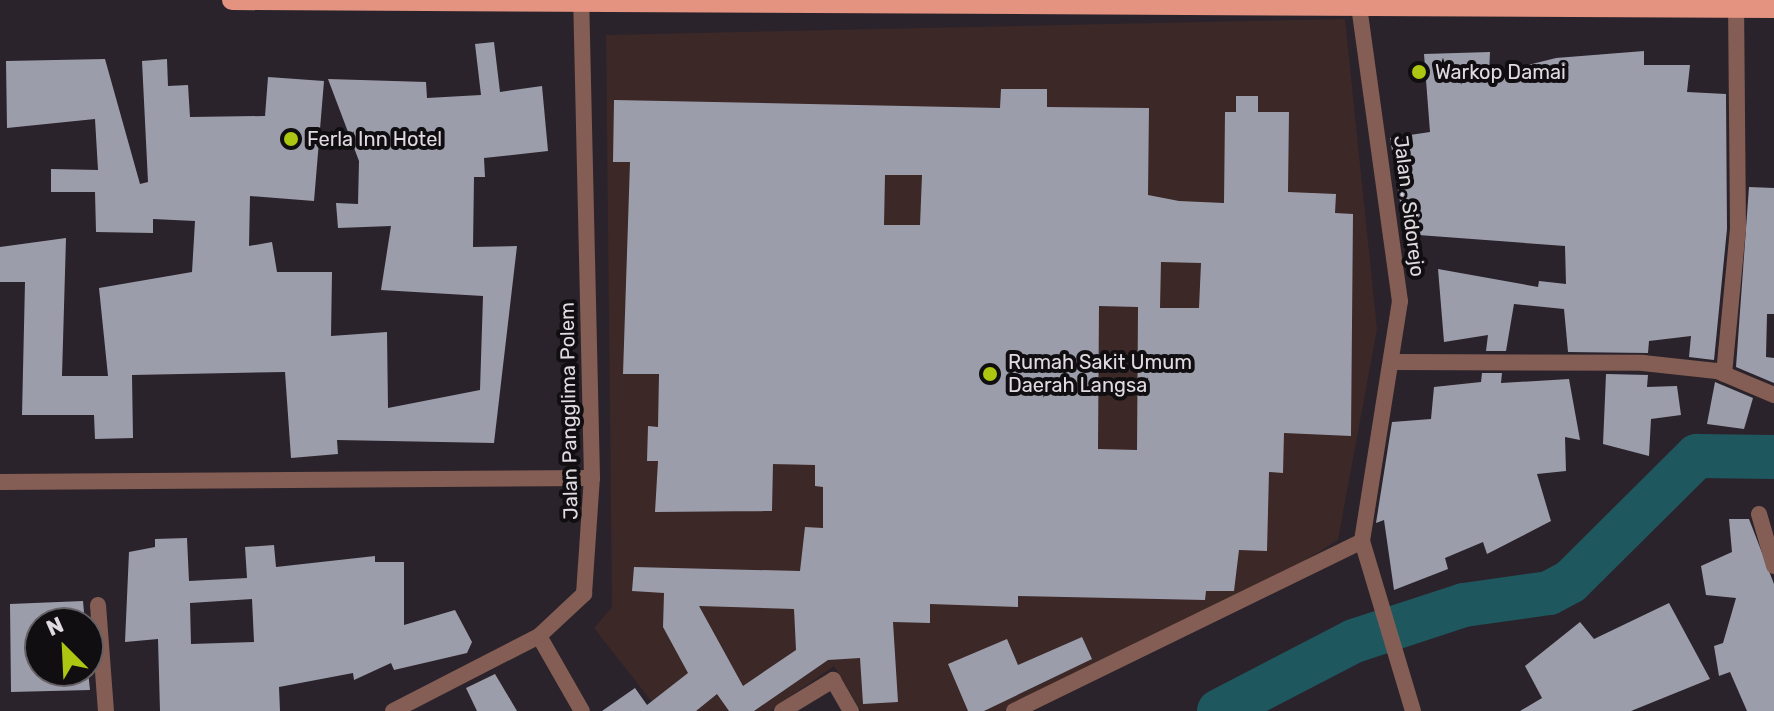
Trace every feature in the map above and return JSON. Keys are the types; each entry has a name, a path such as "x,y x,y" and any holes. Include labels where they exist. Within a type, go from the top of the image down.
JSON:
{"main road":[{"path":"232,0 1359,6 1623,4 1774,8"}],"street":[{"name":"Jalan Pangglima Polem","path":"393,711 539,636 584,594 592,478 581,1"},
{"name":"Jalan . Sidorejo","path":"1359,6 1399,252 1395,362 1362,541 1411,704"},
{"path":"1724,374 1738,229 1736,8"},
{"path":"1395,362 1611,362 1724,374 1774,395"},
{"path":"0,482 592,478"},
{"path":"1759,514 1774,566"},
{"path":"1014,711 1362,541"},
{"path":"98,605 106,711"},
{"path":"539,636 582,711"},
{"path":"782,711 833,680 851,711"}],"shaded area":[{"name":"Rumah Sakit Umum Daerah Langsa","path":"1345,19 1377,329 1338,540 1258,589 1003,711 861,711 834,666 770,711 659,711 594,628 612,607 606,35"}],"building":[{"path":"494,42 500,92 542,86 548,151 484,158 485,177 474,177 473,247 517,246 494,443 337,440 338,454 291,458 285,372 132,375 133,438 95,439 94,415 22,415 25,282 0,282 0,247 66,238 62,376 108,376 99,288 192,272 195,221 153,219 153,233 96,232 95,192 51,192 51,169 98,170 95,119 7,128 6,61 105,59 140,184 148,182 142,61 167,59 168,86 188,85 190,117 265,116 268,77 324,81 314,201 250,196 249,246 272,242 277,272 332,272 331,336 387,332 388,408 480,390 483,296 381,290 391,226 338,228 336,203 358,204 359,161 328,79 426,82 427,98 481,95 475,44"},
{"path":"1644,51 1644,65 1690,65 1687,92 1726,94 1727,229 1714,360 1689,357 1691,336 1649,341 1648,353 1568,352 1564,309 1514,304 1506,351 1486,351 1488,335 1444,342 1438,269 1538,287 1539,281 1566,284 1565,246 1405,234 1390,138 1430,132 1424,54 1490,52 1489,75 1556,58"},
{"name":"Rumah Sakit Umum Daerah Langsa","path":"1001,89 1047,89 1047,107 1149,108 1148,195 1179,201 1224,203 1225,112 1236,112 1236,96 1258,96 1258,112 1289,112 1288,192 1336,194 1335,213 1353,214 1351,436 1284,433 1283,473 1269,472 1267,551 1239,550 1234,591 1206,591 1205,600 1018,596 1018,607 930,604 930,623 893,622 898,702 863,704 860,658 828,660 754,711 729,711 717,694 696,711 602,711 635,688 647,705 688,673 663,627 664,593 632,591 634,567 800,571 805,527 823,528 823,487 815,486 815,465 773,464 772,511 655,512 658,461 647,461 648,426 658,427 659,374 623,374 630,162 613,162 614,100 1000,108","holes":["885,175 922,175 920,225 884,225","1161,262 1201,263 1199,308 1160,308","1099,306 1138,307 1137,450 1098,449","699,606 794,609 796,650 743,686"]},
{"path":"1749,187 1774,188 1774,314 1767,314 1766,357 1774,358 1774,383 1736,367"},
{"path":"1482,373 1502,373 1501,383 1569,379 1580,440 1565,437 1566,471 1537,474 1551,521 1487,554 1483,542 1445,558 1448,569 1394,590 1384,520 1376,523 1392,422 1431,419 1434,387 1481,382"},
{"path":"1606,374 1648,375 1647,387 1677,386 1681,415 1651,419 1649,456 1603,444"},
{"path":"1715,382 1753,398 1744,429 1707,424"},
{"path":"1729,519 1749,519 1774,584 1774,711 1747,711 1730,672 1719,676 1714,646 1723,643 1736,598 1706,595 1701,566 1732,552"},
{"path":"187,538 189,581 247,578 245,547 274,545 276,567 375,556 375,562 404,562 404,625 455,610 472,642 467,653 394,670 391,663 354,680 353,673 279,687 280,711 160,711 158,639 125,642 129,552 155,547 155,539","holes":["252,599 254,642 191,644 190,603"]},
{"path":"83,601 84,607 24,607 24,687 90,687 90,690 11,692 10,604"},
{"path":"1669,603 1710,679 1631,711 1520,711 1542,698 1525,666 1580,622 1594,639"},
{"path":"1082,637 1092,659 984,711 968,711 948,664 1007,639 1018,665"},
{"path":"495,674 517,711 477,711 466,688"}],"waterway":[{"path":"1219,711 1354,641 1464,605 1549,593 1570,582 1697,456 1774,457"}],"place":[{"name":"Warkop Damai","path":"1419,72"},
{"name":"Ferla Inn Hotel","path":"291,139"},
{"name":"Rumah Sakit Umum Daerah Langsa","path":"990,374"}]}
